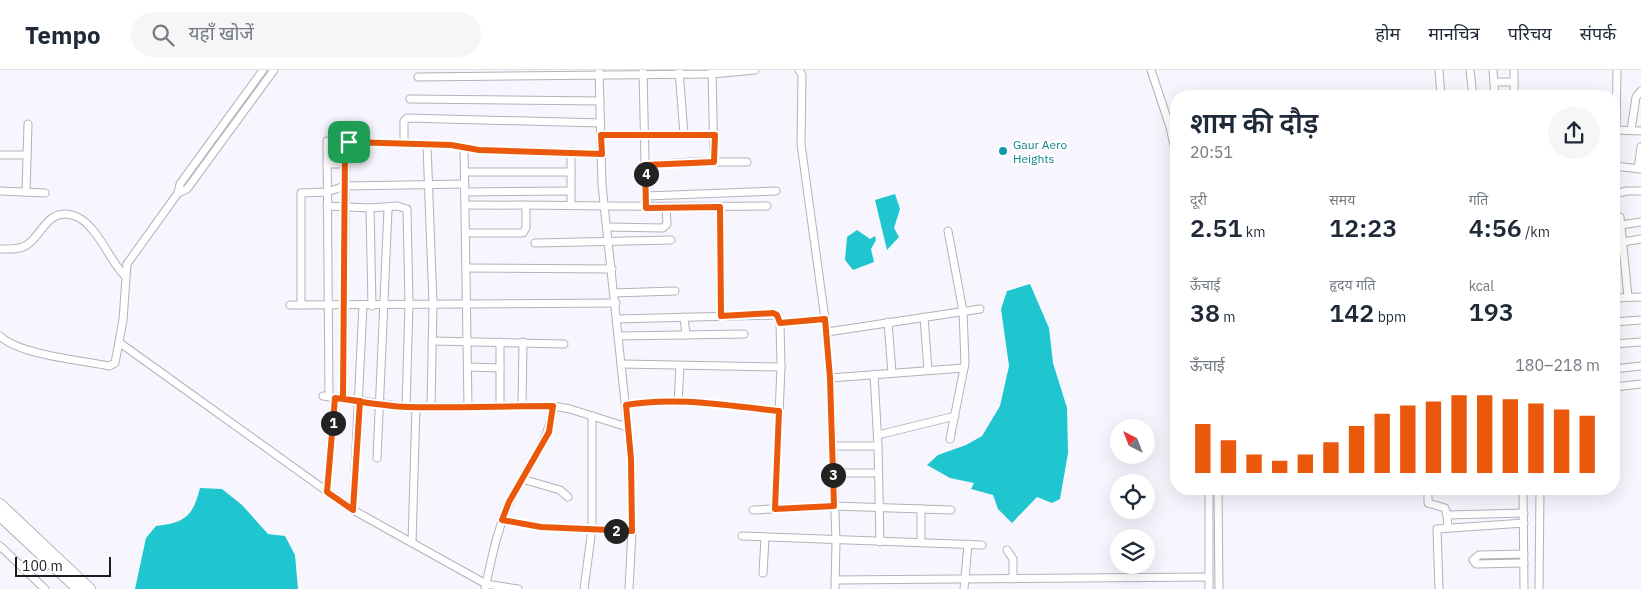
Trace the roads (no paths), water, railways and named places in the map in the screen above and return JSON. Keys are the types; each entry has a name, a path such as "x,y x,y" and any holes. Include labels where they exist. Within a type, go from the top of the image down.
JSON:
{"main road":[{"path":"3,515 78,589"},
{"path":"3,515 90,589"}],"street":[{"path":"0,336 6,342 20,348 109,366 115,363 120,344 124,310 124,275 130,259 178,193 180,184 263,70"},
{"path":"178,193 187,189 274,70"},
{"path":"418,77 755,70"},
{"path":"799,70 802,76 801,144 827,332 836,541 835,589"},
{"path":"1151,70 1170,127"},
{"path":"1439,70 1441,90"},
{"path":"1470,70 1472,90"},
{"path":"1493,70 1495,90"},
{"path":"1514,70 1514,90"},
{"path":"1616,90 1617,70"},
{"path":"600,72 605,206 632,467 632,531 628,589"},
{"path":"679,72 684,135"},
{"path":"712,72 715,135 714,162"},
{"path":"643,73 646,208"},
{"path":"1494,82 1514,82"},
{"path":"1631,130 1636,97 1641,91"},
{"path":"410,99 600,100"},
{"path":"404,144 404,121 408,118 601,123"},
{"path":"26,192 28,124"},
{"path":"1620,130 1641,131"},
{"path":"601,135 715,135"},
{"path":"327,141 328,304 332,398"},
{"path":"327,492 332,398 344,305 345,148 349,142 602,154"},
{"path":"427,145 433,304 431,407"},
{"path":"1620,167 1639,169 1641,147"},
{"path":"464,148 468,303 468,407"},
{"path":"570,152 571,205"},
{"path":"0,155 27,156"},
{"path":"645,165 747,162"},
{"path":"327,164 345,164"},
{"path":"465,172 571,172"},
{"path":"301,305 301,193 327,192 345,186 428,183 465,188 571,191"},
{"path":"1620,193 1632,190 1641,192"},
{"path":"0,191 45,193"},
{"path":"646,196 776,191"},
{"path":"466,205 571,205 646,208 767,206"},
{"path":"466,234 523,233 526,228 526,205"},
{"path":"327,206 370,208 397,206 406,209 409,304 406,407"},
{"path":"607,227 662,228 666,224 666,207"},
{"path":"720,207 721,316"},
{"path":"370,208 372,306"},
{"path":"377,458 388,210"},
{"path":"0,249 24,247 33,240 51,218 61,214 69,215 78,217 92,229 111,260 124,275"},
{"path":"1620,217 1628,297"},
{"path":"1621,225 1641,222"},
{"path":"948,231 963,311 964,368 950,439"},
{"path":"1623,242 1641,239"},
{"path":"535,243 609,243 670,240"},
{"path":"466,268 612,269"},
{"path":"614,293 676,291"},
{"path":"1620,298 1641,297"},
{"path":"290,305 385,306 468,303 616,303"},
{"path":"353,510 360,401 362,305"},
{"path":"827,332 980,308"},
{"path":"617,319 684,318 773,313 777,315 780,323 781,367 775,509"},
{"path":"924,317 928,370"},
{"path":"684,318 686,335"},
{"path":"780,323 825,319"},
{"path":"1620,322 1641,320"},
{"path":"888,322 892,373"},
{"path":"618,336 744,334"},
{"path":"432,341 564,344"},
{"path":"500,342 500,406"},
{"path":"522,406 523,342"},
{"path":"1620,344 1641,342"},
{"path":"120,344 353,510 485,586 518,589"},
{"path":"622,364 781,367"},
{"path":"678,402 680,366"},
{"path":"1620,368 1641,366"},
{"path":"468,367 500,368"},
{"path":"830,378 964,368"},
{"path":"874,374 878,436 880,542"},
{"path":"1620,386 1641,384"},
{"path":"332,398 406,407 553,406 628,426"},
{"path":"626,405 642,402 678,402 779,411"},
{"path":"485,586 502,520 522,479 549,432 553,406"},
{"path":"412,543 416,407"},
{"path":"584,589 592,530 592,416"},
{"path":"878,436 954,416"},
{"path":"832,446 878,446"},
{"path":"833,473 878,473"},
{"path":"522,479 560,490 568,497"},
{"path":"1209,495 1209,589"},
{"path":"1218,495 1219,589"},
{"path":"1428,495 1428,503 1445,508 1448,527"},
{"path":"1523,495 1524,589"},
{"path":"1539,589 1540,495"},
{"path":"753,510 834,506 951,510"},
{"path":"921,509 921,543"},
{"path":"1447,515 1524,512"},
{"path":"502,520 534,527 632,531"},
{"path":"1439,589 1436,531 1440,527 1524,523"},
{"path":"742,536 982,545"},
{"path":"762,573 765,538"},
{"path":"964,589 968,544"},
{"path":"0,546 45,589"},
{"path":"1007,550 1013,559 1013,579"},
{"path":"1524,554 1479,555 1473,560 1476,564 1524,563"},
{"path":"835,580 1209,577"},
{"path":"881,580 881,589"},
{"path":"921,580 921,589"}],"water":[{"path":"895,194 900,209 894,228 899,237 887,250 875,200"},
{"path":"857,230 870,239 875,236 876,240 871,249 874,262 853,270 845,260 847,237"},
{"path":"1030,284 1049,328 1053,363 1067,408 1068,453 1060,499 1052,503 1037,497 1012,523 998,509 993,495 971,489 974,483 950,478 927,465 938,455 966,445 982,436 1000,406 1009,366 1001,309 1007,291"},
{"path":"200,488 222,489 242,505 268,534 285,536 295,555 298,589 135,589 146,538 156,526 174,523 191,512"}],"place":[{"name":"Gaur Aero Heights","path":"1003,151"}]}
